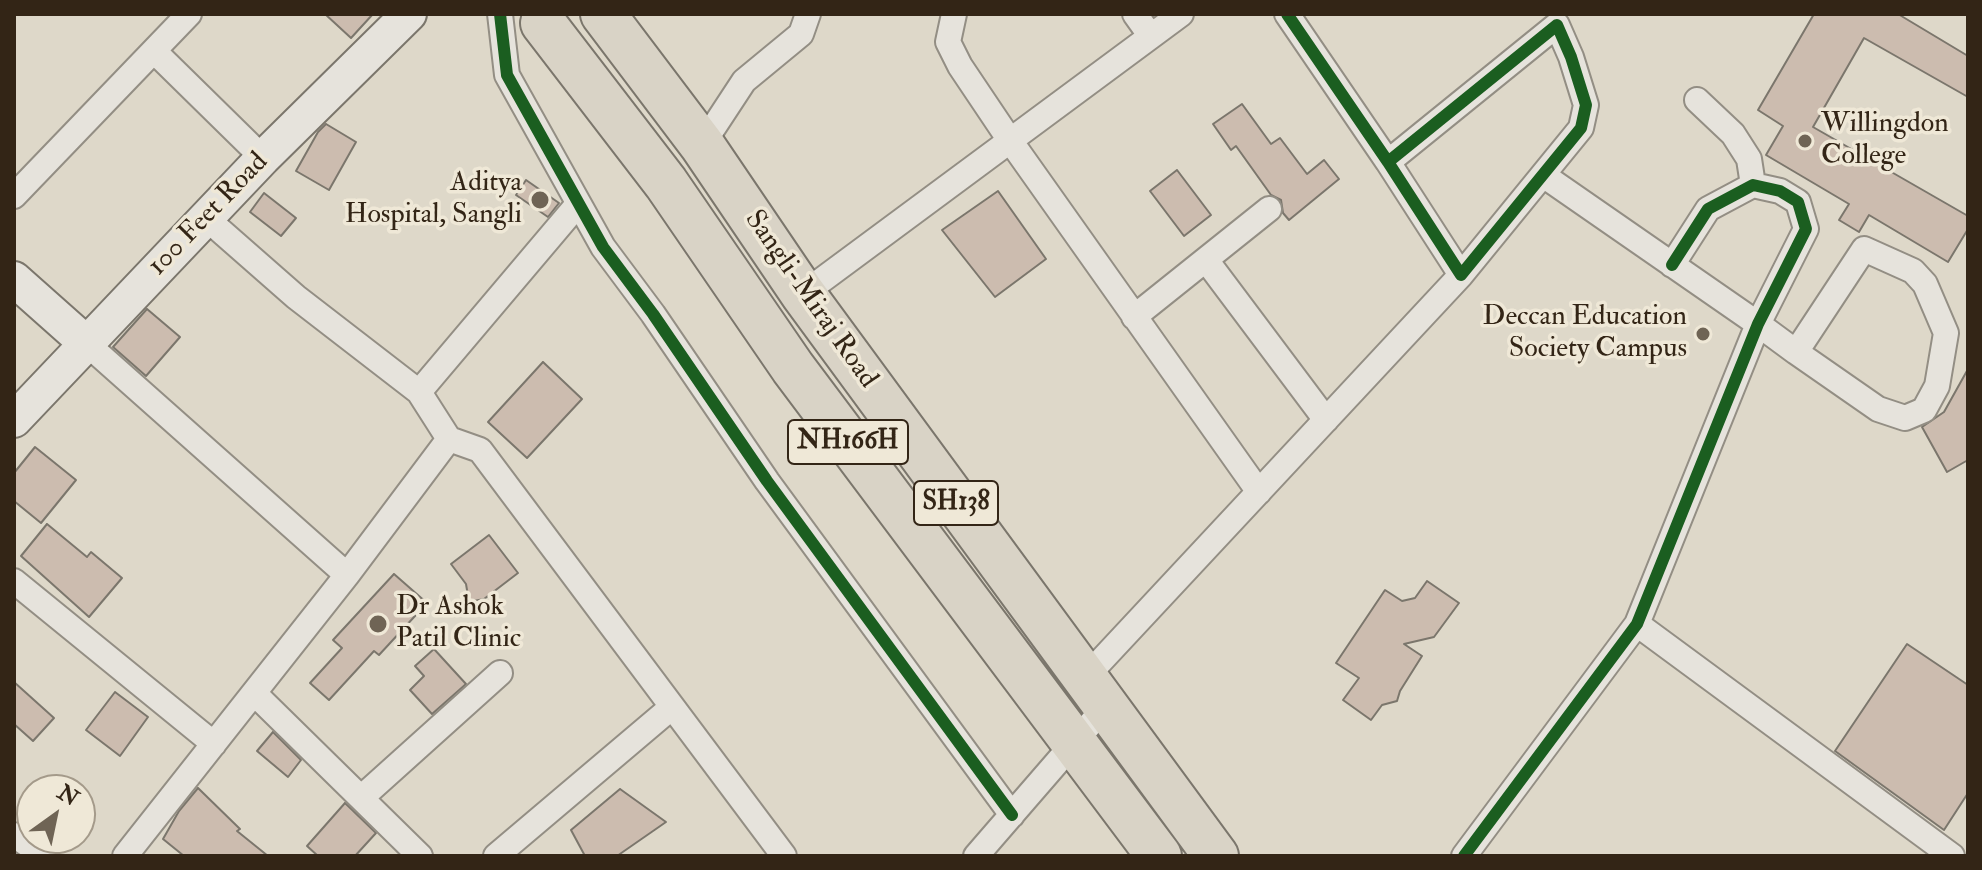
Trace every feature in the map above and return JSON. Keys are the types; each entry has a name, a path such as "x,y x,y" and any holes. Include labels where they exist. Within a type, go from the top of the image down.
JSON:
{"highway":[{"name":"Sangli-Miraj Road","path":"603,14 702,145 803,294 1216,856"},
{"name":"Sangli-Miraj Road","path":"542,17 666,183 793,368 1159,856"}],"main road":[{"name":"100 Feet Road","path":"14,420 263,158 409,14"},
{"path":"14,279 86,343"}],"street":[{"path":"14,196 189,14"},
{"path":"500,14 507,75 603,247 653,314 767,481 1012,815"},
{"path":"702,145 744,81 801,34 808,14"},
{"path":"954,14 948,42 960,66 1259,492"},
{"path":"1135,14 1150,35"},
{"path":"803,294 1181,14"},
{"path":"1287,14 1461,275"},
{"path":"976,856 1074,742 1094,693 1259,492 1461,275 1581,128 1586,105 1560,18 1388,162"},
{"path":"154,51 263,158"},
{"path":"1697,100 1733,134 1749,159 1753,185"},
{"path":"1543,175 1758,324 1796,352 1878,409 1905,418 1924,410 1937,386 1946,333 1925,284 1913,271 1864,249 1796,352"},
{"path":"1464,856 1637,624 1758,324 1806,229 1798,202 1780,191 1753,185 1708,209 1672,265"},
{"path":"419,392 578,204"},
{"path":"1134,317 1269,209"},
{"path":"206,218 296,297 419,392 449,439 480,450 784,856"},
{"path":"1206,260 1326,420"},
{"path":"86,343 347,575"},
{"path":"125,856 347,575 449,439"},
{"path":"14,581 214,744"},
{"path":"1637,624 1952,856"},
{"path":"361,798 500,673"},
{"path":"254,693 420,856"},
{"path":"496,856 672,707"},
{"path":"14,835 44,856"}],"building":[{"path":"325,14 373,14 351,38"},
{"name":"Willingdon College","path":"1814,14 1898,14 1968,56 1968,97 1864,38 1813,127 1968,216 1968,229 1948,262 1869,215 1859,232 1839,220 1849,204 1766,155 1783,126 1758,110"},
{"path":"1242,104 1271,144 1280,138 1307,174 1324,160 1339,179 1289,220 1283,213 1281,200 1271,195 1236,146 1231,150 1213,124"},
{"path":"326,124 356,142 329,190 296,171 318,132"},
{"path":"1177,170 1211,215 1184,236 1150,191"},
{"path":"526,180 559,203 548,217 516,195"},
{"path":"998,191 1046,259 995,297 942,230"},
{"path":"264,193 296,218 281,236 250,212"},
{"path":"147,309 180,337 146,376 113,347"},
{"path":"543,362 582,399 527,458 488,422"},
{"path":"1968,369 1968,460 1947,472 1922,427 1944,412"},
{"path":"35,447 76,480 41,523 14,501 14,473"},
{"path":"47,524 87,557 91,552 122,578 89,617 21,556"},
{"path":"489,535 518,573 484,599 469,602 466,584 451,564"},
{"path":"394,574 427,603 379,655 374,651 329,700 310,683 342,648 333,640"},
{"path":"1427,581 1459,603 1434,637 1404,644 1422,656 1397,701 1382,705 1371,720 1343,700 1359,678 1336,663 1385,590 1402,601 1415,598"},
{"path":"1907,644 1968,685 1968,793 1944,830 1835,751"},
{"path":"434,649 466,684 432,714 410,690 424,676 415,666"},
{"path":"14,682 54,718 33,741 14,724"},
{"path":"115,692 148,717 120,756 86,730"},
{"path":"273,732 301,760 288,777 257,751"},
{"path":"198,788 240,829 237,831 268,856 184,856 163,839 179,811"},
{"path":"620,789 666,822 617,856 585,856 571,830"},
{"path":"345,803 376,833 355,856 318,856 307,846"}],"cycle path":[{"path":"500,14 507,75 603,247 653,314 767,481 1012,815"},
{"path":"1287,14 1461,275 1581,128 1586,105 1557,25 1388,162"},
{"path":"1464,856 1637,624 1758,324 1806,229 1798,202 1780,191 1753,185 1708,209 1672,265"}],"place":[{"name":"Willingdon College","path":"1805,141"},
{"name":"Aditya Hospital, Sangli","path":"540,200"},
{"name":"Deccan Education Society Campus","path":"1703,334"},
{"name":"Dr Ashok Patil Clinic","path":"378,624"}]}
